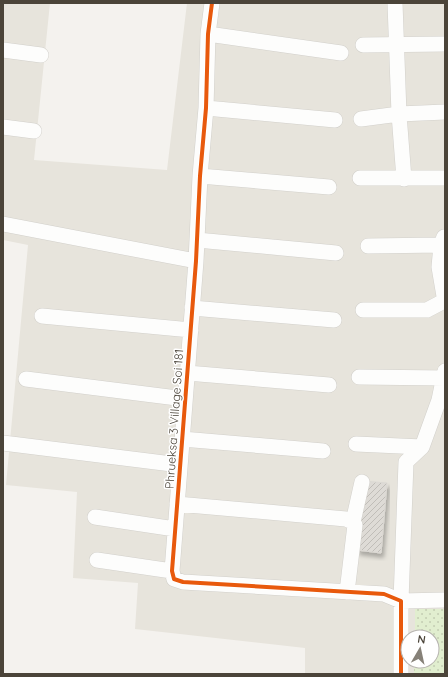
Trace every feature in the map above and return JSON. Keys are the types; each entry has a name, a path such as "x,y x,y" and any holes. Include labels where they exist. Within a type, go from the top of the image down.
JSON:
{"street":[{"name":"Phrueksa 3 Village Soi 181","path":"173,575 175,529 196,261 200,176 206,108 208,34 212,3"},
{"path":"395,3 399,114 404,179"},
{"path":"208,34 341,53"},
{"path":"363,44 445,44"},
{"path":"3,50 41,55"},
{"path":"206,108 335,120"},
{"path":"360,119 399,114 445,112"},
{"path":"3,127 34,131"},
{"path":"200,176 329,187"},
{"path":"360,178 445,178"},
{"path":"3,224 196,261"},
{"path":"197,240 336,253"},
{"path":"363,310 427,310 444,302 439,267 443,240 368,246"},
{"path":"192,308 334,320"},
{"path":"42,316 190,330"},
{"path":"187,373 329,386"},
{"path":"359,377 444,376 442,403 422,447 406,462 400,674"},
{"path":"26,379 185,399"},
{"path":"182,439 324,451"},
{"path":"3,443 180,465"},
{"path":"356,444 422,447"},
{"path":"348,592 355,525 353,522 362,482"},
{"path":"177,504 346,519 353,522"},
{"path":"95,516 175,529"},
{"path":"97,560 173,575 183,582 384,594 401,601 445,600"}],"shaded area":[{"path":"3,3 50,3 34,160 167,170 187,3 445,3 445,674 305,674 305,648 135,629 138,583 73,578 77,492 6,485 28,245 3,240"}],"green space":[{"path":"415,609 445,609 445,674 414,674 414,669 440,669 440,629 415,629"}],"building":[{"path":"363,481 387,483 381,553 357,550"}],"cycle path":[{"path":"212,3 208,34 206,108 200,176 196,261 172,571 174,579 183,582 384,594 401,601 401,674"}]}
